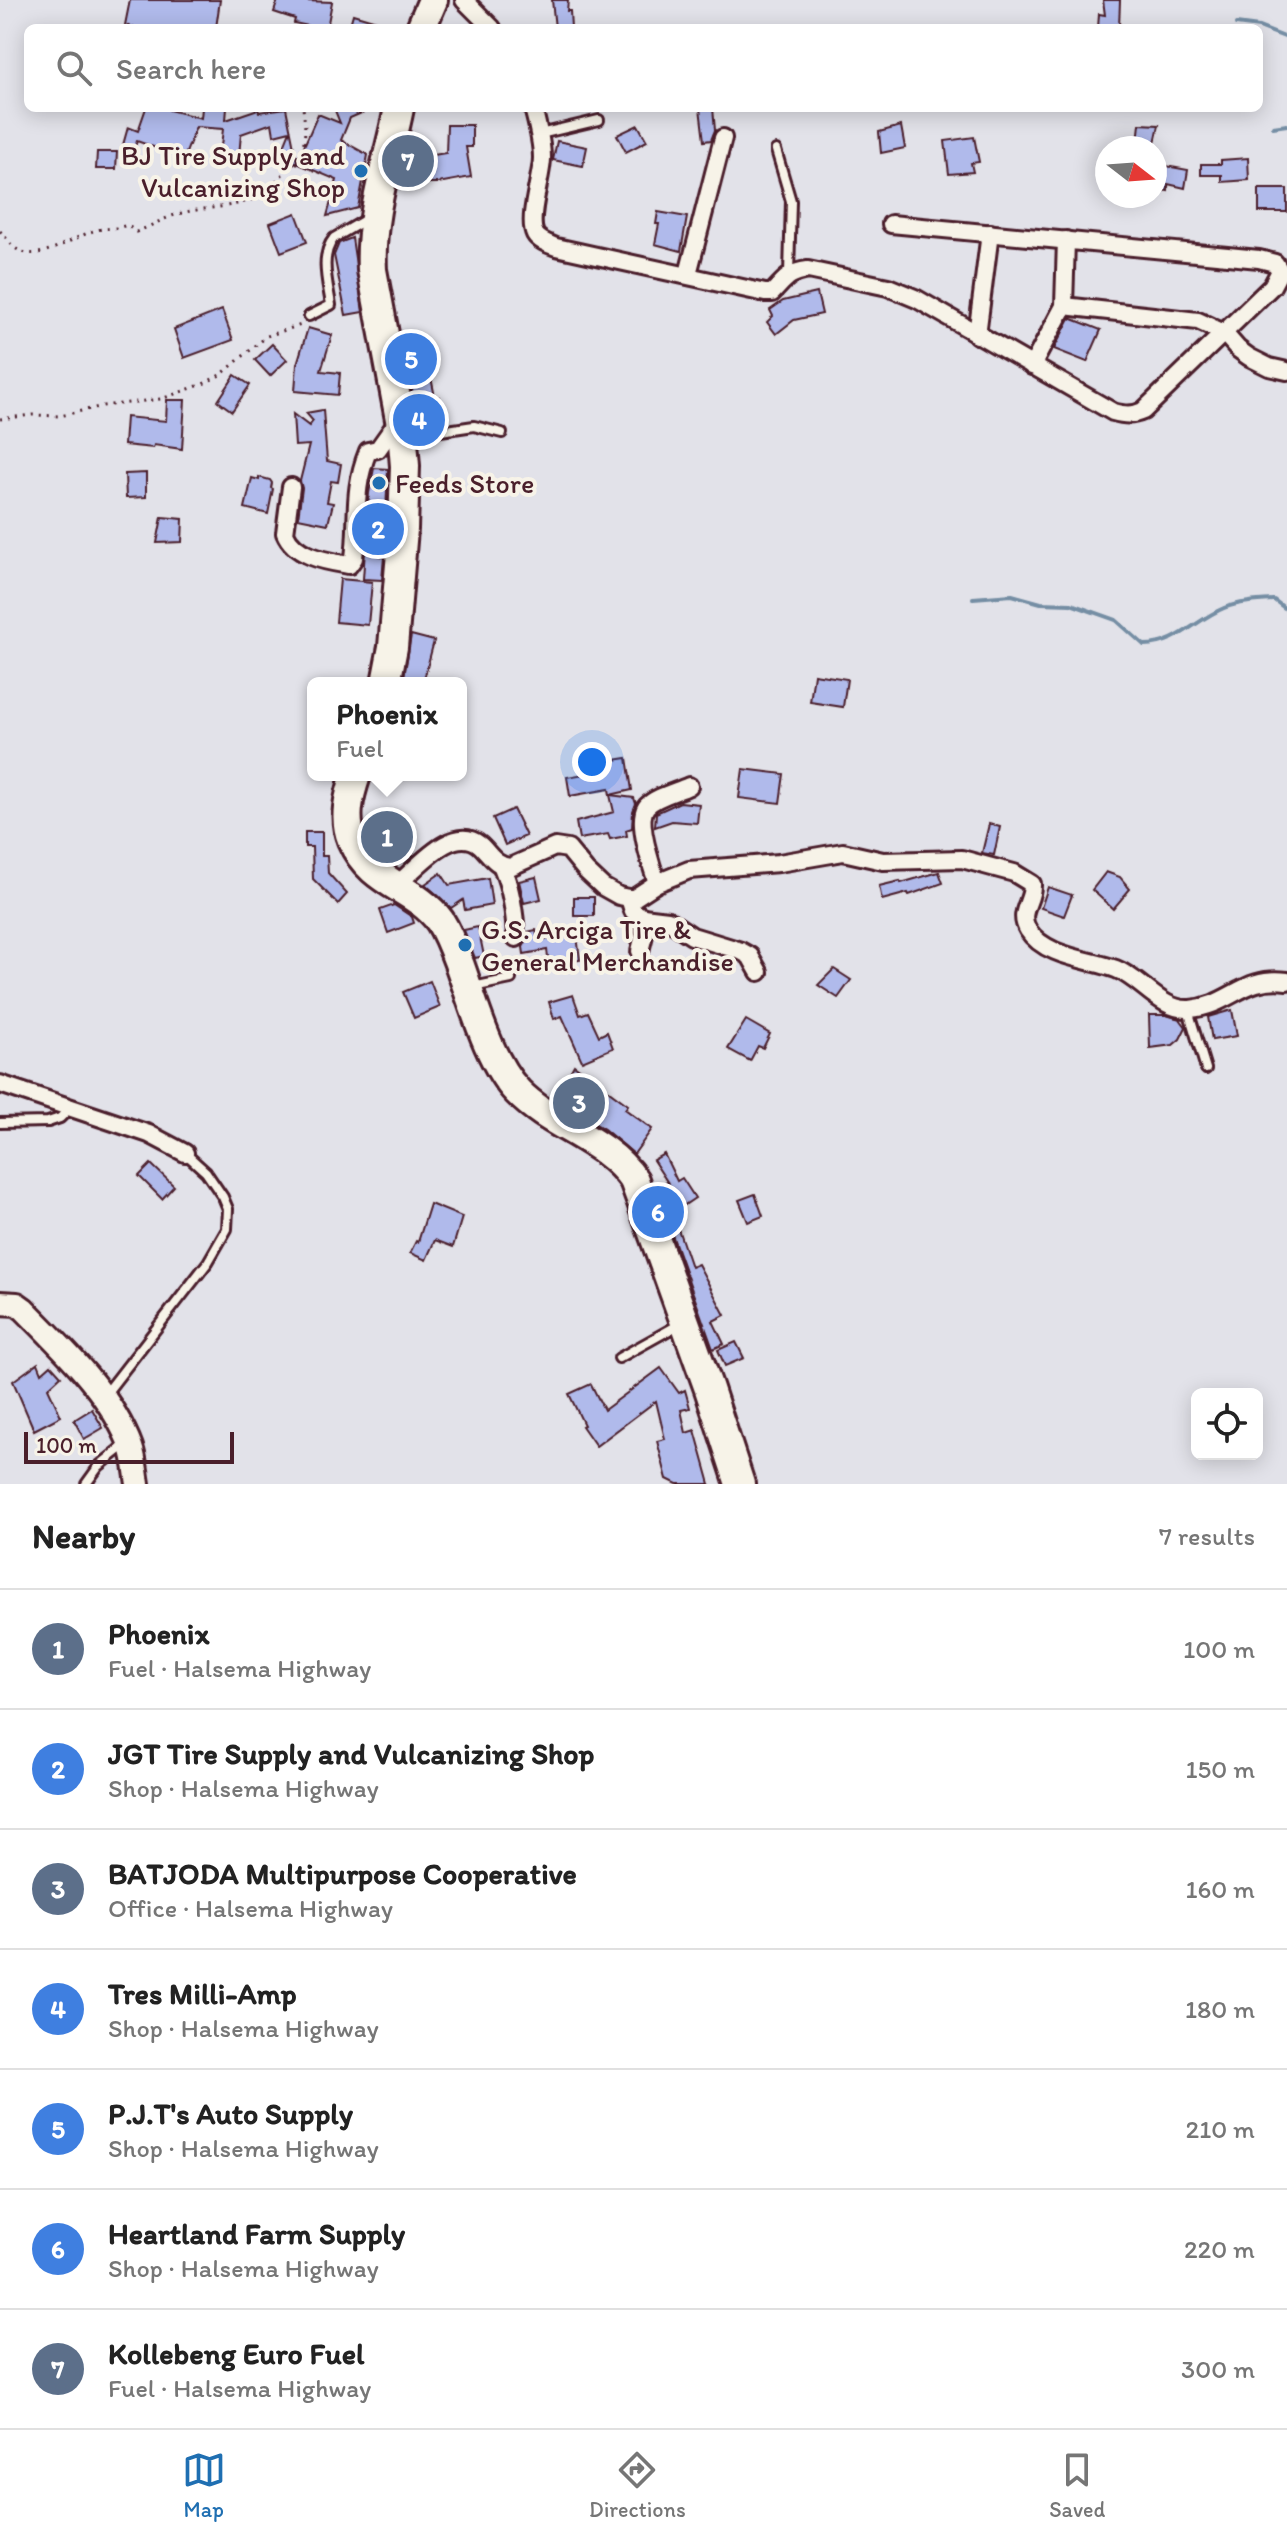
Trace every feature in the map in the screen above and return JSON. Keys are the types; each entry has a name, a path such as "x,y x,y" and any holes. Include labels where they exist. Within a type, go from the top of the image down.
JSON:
{"highway":[{"path":"423,24 433,0"},
{"path":"387,677 393,647 403,529 405,466 372,270 371,245 374,214 396,163 399,112"},
{"path":"354,781 347,809 347,826 356,848 370,869 439,920 453,946 494,1054 509,1081 531,1104 586,1132 634,1180 740,1484"}],"main road":[{"path":"0,1303 17,1304 24,1309 103,1397 129,1443 138,1484"}],"street":[{"path":"464,0 488,24"},
{"path":"534,112 542,155 533,225 542,241 556,247 765,293 772,293 789,275 808,270 888,287 917,299 1113,412 1124,415 1143,411 1272,286 1280,271 1275,263 1216,255 891,224"},
{"path":"688,274 723,138"},
{"path":"977,335 990,233"},
{"path":"1032,366 1064,306 1066,240"},
{"path":"1064,306 1198,321 1224,333 1249,357 1269,367 1287,371"},
{"path":"291,487 285,533 288,539 309,555 349,565 355,549 355,505 362,465 368,451 378,449 401,428"},
{"path":"657,883 642,818 645,810 657,800 689,786"},
{"path":"395,886 452,840 475,841 502,867 515,907 516,938"},
{"path":"502,867 510,867 543,851 562,848 573,854 603,887 629,898 689,870 779,863 843,852 883,861 962,859 1014,873 1032,884 1032,892 1024,908 1024,919 1027,929 1042,944 1118,970 1167,1004 1187,1009 1211,1005 1259,981 1287,981"},
{"path":"629,898 633,911 643,917 668,920 692,936 741,951 750,956 759,972"},
{"path":"640,951 643,917"},
{"path":"0,1084 149,1134 185,1153"}],"lane":[{"path":"539,134 599,120"},
{"path":"776,150 791,201 789,275"},
{"path":"307,320 331,305 325,259 330,243 374,214"},
{"path":"401,428 474,426 502,433"},
{"path":"468,988 511,979"},
{"path":"1187,1009 1206,1069"},
{"path":"0,1123 48,1122 60,1118 70,1108"},
{"path":"103,1397 208,1262 227,1229 228,1209 223,1197 206,1172 185,1153"},
{"path":"619,1358 684,1322"},
{"path":"86,1484 99,1466 129,1443"}],"path":[{"path":"0,231 12,246 34,254 101,229 113,231 127,225 136,232 183,212 240,202 266,192 295,164 307,136 304,112"},
{"path":"0,419 60,416 103,406 161,399 222,374 267,336 307,320"}],"building":[{"path":"130,0 220,0 217,24 125,24"},
{"path":"278,0 332,2 328,24 294,23 295,19 274,12"},
{"path":"552,0 568,0 571,24 555,24"},
{"path":"1103,0 1120,0 1119,24 1098,24 1099,14 1105,15"},
{"path":"353,14 387,24 350,24"},
{"path":"145,112 177,112 201,118 202,112 227,112 226,120 249,112 287,112 297,162 318,114 340,123 336,112 364,112 350,118 341,140 368,155 358,208 327,216 337,180 280,156 290,131 274,135 272,123 241,134 239,156 220,155 223,129 196,127 184,158 137,141 134,149 123,145 128,127 138,131"},
{"path":"700,112 713,112 715,130 711,140 704,141"},
{"path":"1140,124 1159,125 1157,136 1139,136"},
{"path":"447,125 472,125 472,147 466,147 471,177 438,183 411,183 412,175 403,166 404,163 411,163 415,156 409,147 410,140 424,142 427,156 446,153"},
{"path":"638,125 647,141 626,152 617,135"},
{"path":"901,126 905,148 881,153 879,132"},
{"path":"974,137 979,162 971,163 973,172 949,174 945,141"},
{"path":"557,141 587,147 583,166 553,160"},
{"path":"97,152 117,152 116,169 96,169"},
{"path":"1248,158 1249,180 1222,182 1222,175 1201,175 1201,164 1221,164 1221,160"},
{"path":"1167,166 1188,170 1185,188 1168,184 1168,191"},
{"path":"1259,189 1287,189 1287,212 1259,212"},
{"path":"658,212 687,217 681,251 655,244"},
{"path":"296,213 307,242 281,252 270,223"},
{"path":"352,238 363,312 346,315 334,255 339,243"},
{"path":"817,293 822,314 794,320 776,334 767,322 773,316 770,310 783,301"},
{"path":"222,310 233,340 184,358 174,329"},
{"path":"1070,318 1101,330 1087,362 1054,349"},
{"path":"308,328 332,335 321,371 340,373 338,395 295,391 297,364"},
{"path":"424,343 435,397 439,397 439,424 419,427 404,347"},
{"path":"272,344 287,360 270,376 255,360"},
{"path":"235,375 250,385 232,411 218,401"},
{"path":"167,400 185,400 182,449 124,445 126,417 166,421"},
{"path":"323,410 327,461 341,464 338,482 331,481 327,502 333,503 328,524 298,518 300,481 309,445 295,446 293,414 309,426 313,421 306,413"},
{"path":"374,468 388,469 385,534 380,534 379,556 384,557 382,580 363,579 369,493"},
{"path":"146,473 146,497 126,498 125,474"},
{"path":"259,477 272,483 268,514 245,508 252,478 259,480"},
{"path":"162,517 183,519 182,542 157,543"},
{"path":"340,579 372,582 368,625 336,622"},
{"path":"411,635 434,641 425,677 404,677"},
{"path":"814,674 847,679 843,707 810,702"},
{"path":"627,758 632,790 610,795 609,789 570,796 567,777 602,771 601,762"},
{"path":"743,769 784,774 780,803 739,798"},
{"path":"610,795 634,798 632,828 626,830 627,836 610,839 608,834 579,839 576,822 614,812"},
{"path":"680,802 699,804 697,823 672,821 655,827 656,813"},
{"path":"513,809 526,836 505,845 493,818"},
{"path":"397,816 403,831 376,844 370,829"},
{"path":"989,824 1000,827 994,855 982,853"},
{"path":"305,832 322,832 322,856 327,856 328,873 347,894 338,904 313,879 312,847 305,847"},
{"path":"939,872 943,883 909,895 882,900 879,886"},
{"path":"1106,872 1120,877 1130,889 1113,909 1092,890"},
{"path":"441,873 449,885 488,878 492,905 465,910 463,900 451,908 425,884"},
{"path":"536,877 541,899 524,903 519,881"},
{"path":"1048,887 1072,895 1064,916 1041,908"},
{"path":"574,897 594,897 594,916 574,916"},
{"path":"394,905 412,917 414,923 388,933 380,910"},
{"path":"478,927 484,956 475,958 464,930"},
{"path":"536,930 538,940 577,935 580,960 549,964 547,950 524,954 527,932"},
{"path":"834,969 851,980 838,998 818,985"},
{"path":"430,981 440,1007 414,1018 403,992"},
{"path":"573,995 580,1015 588,1012 599,1036 607,1032 613,1048 582,1061 562,1016 554,1019 549,1002"},
{"path":"1232,1010 1237,1036 1212,1040 1208,1017"},
{"path":"1149,1015 1180,1019 1186,1027 1180,1039 1173,1045 1150,1048"},
{"path":"746,1020 770,1034 763,1048 758,1046 750,1061 728,1049"},
{"path":"574,1065 628,1105 625,1109 652,1129 634,1154 604,1129 555,1100"},
{"path":"664,1154 677,1181 682,1178 695,1198 683,1206 653,1160"},
{"path":"151,1164 174,1186 162,1199 139,1176"},
{"path":"755,1194 763,1216 748,1222 739,1200"},
{"path":"430,1204 462,1217 453,1247 435,1240 426,1260 410,1253 418,1242"},
{"path":"677,1226 691,1267 698,1264 725,1315 713,1321 724,1344 713,1349 670,1229"},
{"path":"736,1342 744,1358 725,1366 718,1350"},
{"path":"38,1363 42,1373 51,1365 61,1376 48,1388 61,1416 34,1430 13,1381"},
{"path":"661,1368 679,1393 685,1390 690,1408 681,1410 686,1433 695,1430 710,1484 677,1484 667,1479 657,1441 665,1439 656,1401 596,1446 582,1426 569,1394 591,1384 604,1410"},
{"path":"92,1409 103,1428 84,1439 74,1420"}],"waterway":[{"path":"1263,29 1287,38"},
{"path":"1273,127 1287,125"},
{"path":"973,598 1012,595 1041,603 1071,604 1116,620 1144,645 1166,641 1236,604 1274,600 1287,610"}],"place":[{"name":"Kollebeng Euro Fuel","path":"408,161"},
{"name":"BJ Tire Supply and Vulcanizing Shop","path":"361,171"},
{"name":"P.J.T's Auto Supply","path":"411,359"},
{"name":"Tres Milli-Amp","path":"419,420"},
{"name":"Feeds Store","path":"379,483"},
{"name":"JGT Tire Supply and Vulcanizing Shop","path":"378,529"},
{"name":"Phoenix","path":"387,837"},
{"name":"G.S. Arciga Tire & General Merchandise","path":"465,945"},
{"name":"BATJODA Multipurpose Cooperative","path":"579,1103"},
{"name":"Heartland Farm Supply","path":"658,1212"}]}
